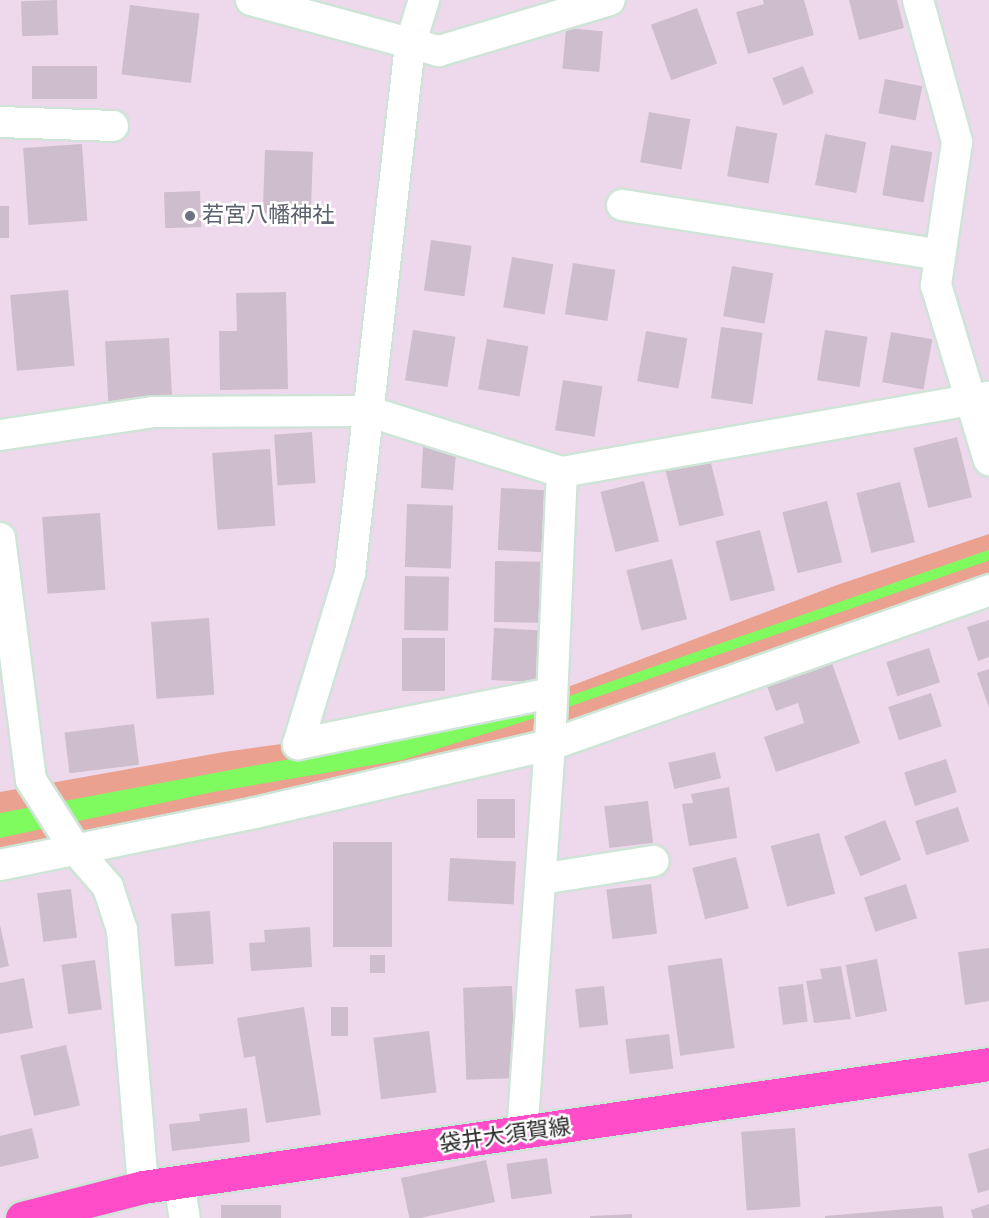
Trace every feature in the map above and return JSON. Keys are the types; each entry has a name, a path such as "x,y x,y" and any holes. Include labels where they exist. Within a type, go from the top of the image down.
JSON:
{"main road":[{"name":"袋井大須賀線","path":"22,1218 143,1187 522,1134 989,1064"}],"street":[{"path":"250,0 439,51 610,0"},
{"path":"424,0 410,45 350,573 298,744 552,693"},
{"path":"918,0 957,142 936,285 980,399 989,460"},
{"path":"0,122 113,126"},
{"path":"622,205 940,255"},
{"path":"0,435 154,412 367,411 562,472 980,399"},
{"path":"522,1134 550,745 562,472"},
{"path":"0,538 31,780 75,849 108,887 122,930 143,1187"},
{"path":"0,865 255,813 550,745 989,590"},
{"path":"541,879 654,861"},
{"path":"179,1182 184,1218"}],"shaded area":[{"path":"989,534 989,579 571,738 0,859 0,792 224,752 332,737 552,693 837,585"},
{"path":"551,704 551,713 402,760 213,792 0,838 0,813 381,742"}],"building":[{"path":"57,0 58,35 22,36 21,1"},
{"path":"763,0 804,0 814,35 748,54 736,12 764,4"},
{"path":"849,0 897,0 904,28 859,40"},
{"path":"130,5 199,14 191,83 121,74"},
{"path":"697,8 717,63 671,80 651,25"},
{"path":"566,28 603,31 599,72 562,69"},
{"path":"32,66 97,66 97,99 32,99"},
{"path":"803,66 814,93 783,105 772,78"},
{"path":"885,79 922,86 916,121 878,113"},
{"path":"649,112 690,119 682,170 640,162"},
{"path":"736,126 777,133 769,184 727,176"},
{"path":"825,134 866,142 856,193 815,185"},
{"path":"82,144 87,221 29,225 23,148"},
{"path":"891,145 932,152 924,203 882,195"},
{"path":"265,150 313,152 311,215 263,213"},
{"path":"200,191 201,227 165,228 164,192"},
{"path":"0,206 9,206 9,238 0,238"},
{"path":"431,240 472,246 465,296 424,291"},
{"path":"512,257 553,264 545,315 503,307"},
{"path":"573,263 615,270 607,321 565,314"},
{"path":"732,266 773,273 765,324 723,316"},
{"path":"68,290 75,366 17,371 10,295"},
{"path":"286,292 288,389 220,390 219,331 237,331 236,293"},
{"path":"721,327 763,333 753,404 711,398"},
{"path":"413,330 455,337 447,387 405,380"},
{"path":"825,330 867,337 859,387 817,380"},
{"path":"646,331 687,338 679,389 637,381"},
{"path":"891,332 932,339 924,390 882,382"},
{"path":"169,338 172,401 108,404 105,341"},
{"path":"487,339 528,346 520,397 478,389"},
{"path":"563,380 603,386 595,437 555,430"},
{"path":"312,432 316,483 278,486 274,435"},
{"path":"957,437 972,497 928,508 913,448"},
{"path":"423,446 456,453 453,490 421,488"},
{"path":"270,449 275,526 218,530 212,453"},
{"path":"709,455 724,515 679,526 664,466"},
{"path":"644,481 659,541 615,552 600,492"},
{"path":"900,482 915,542 871,553 856,493"},
{"path":"501,488 546,490 543,552 498,550"},
{"path":"827,501 842,562 798,573 782,512"},
{"path":"407,504 453,506 451,569 405,567"},
{"path":"100,513 105,590 48,594 42,517"},
{"path":"760,530 775,590 730,601 715,541"},
{"path":"672,559 687,619 641,631 626,570"},
{"path":"495,561 540,562 539,623 494,622"},
{"path":"405,576 449,577 448,631 404,630"},
{"path":"209,618 214,695 157,699 151,622"},
{"path":"989,620 989,657 978,661 967,627"},
{"path":"494,628 539,630 536,682 491,680"},
{"path":"402,638 445,638 445,691 402,691"},
{"path":"929,648 940,682 897,696 886,662"},
{"path":"832,663 860,743 776,772 764,737 804,723 798,703 776,711 767,686"},
{"path":"989,669 989,708 977,673"},
{"path":"931,693 942,726 899,740 888,707"},
{"path":"134,724 139,765 70,773 65,733"},
{"path":"715,752 721,778 674,789 668,763"},
{"path":"946,759 957,792 915,806 904,773"},
{"path":"729,787 737,838 689,846 682,804 693,803 691,794"},
{"path":"477,799 515,799 515,838 477,838"},
{"path":"648,801 653,843 609,848 604,806"},
{"path":"958,807 969,841 926,855 915,821"},
{"path":"885,820 901,860 860,876 844,836"},
{"path":"819,833 835,894 787,907 771,846"},
{"path":"333,842 392,842 392,947 333,947"},
{"path":"736,857 749,908 705,919 692,868"},
{"path":"450,858 516,861 514,904 448,901"},
{"path":"651,884 657,934 612,939 606,889"},
{"path":"906,884 917,918 875,932 864,898"},
{"path":"71,889 77,938 43,942 37,893"},
{"path":"210,911 214,964 175,967 171,914"},
{"path":"0,925 9,966 0,968"},
{"path":"310,927 312,967 251,971 249,943 265,942 264,930"},
{"path":"989,948 989,1001 965,1005 958,952"},
{"path":"370,955 385,955 385,973 370,973"},
{"path":"722,958 735,1048 680,1056 668,966"},
{"path":"877,959 887,1011 856,1017 846,965"},
{"path":"95,960 102,1010 68,1014 61,965"},
{"path":"841,966 851,1019 814,1023 806,981 822,979 820,969"},
{"path":"24,978 33,1028 0,1034 0,983"},
{"path":"803,984 808,1022 783,1025 778,987"},
{"path":"512,986 515,1078 466,1080 463,988"},
{"path":"604,986 608,1025 579,1028 575,989"},
{"path":"304,1007 321,1115 266,1123 255,1056 244,1058 237,1018"},
{"path":"331,1007 348,1007 348,1036 331,1036"},
{"path":"429,1031 437,1093 381,1099 373,1038"},
{"path":"669,1034 673,1069 630,1074 625,1039"},
{"path":"66,1045 80,1105 34,1116 20,1056"},
{"path":"247,1108 250,1142 172,1151 169,1124 200,1121 199,1114"},
{"path":"32,1128 39,1158 0,1167 0,1136"},
{"path":"795,1128 801,1207 747,1211 741,1132"},
{"path":"989,1148 989,1190 978,1193 968,1154"},
{"path":"547,1158 552,1194 511,1199 506,1164"},
{"path":"486,1160 495,1202 420,1218 409,1218 401,1178"},
{"path":"989,1204 989,1218 973,1218 971,1210"},
{"path":"221,1205 281,1205 281,1218 221,1218"},
{"path":"942,1206 944,1218 825,1218 825,1216"},
{"path":"632,1214 632,1218 590,1218 590,1216"}],"waterway":[{"path":"553,707 989,555"}],"place":[{"name":"若宮八幡神社","path":"190,216"}]}
